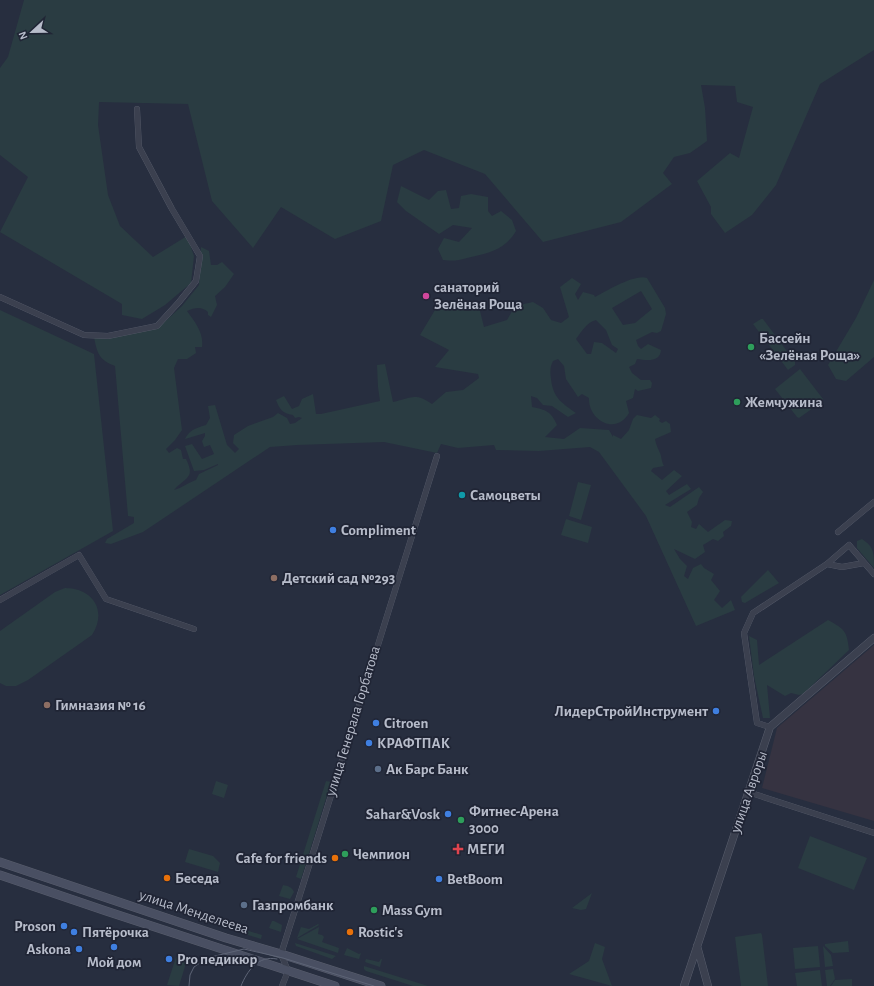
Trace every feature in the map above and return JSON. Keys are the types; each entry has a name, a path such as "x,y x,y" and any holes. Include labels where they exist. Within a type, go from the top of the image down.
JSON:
{"main road":[{"name":"улица Менделеева","path":"0,862 226,938 381,986"},
{"name":"улица Менделеева","path":"0,875 335,986"}],"street":[{"path":"0,297 84,335 108,336 157,326 196,281 200,256 172,209 139,147 137,109"},
{"name":"улица Генерала Горбатова","path":"280,954 304,885 436,456"},
{"path":"838,532 874,502"},
{"path":"874,574 849,545 827,564 753,612 744,633 757,723 770,727 874,638"},
{"path":"0,600 79,555 106,599 194,629"},
{"path":"827,564 842,567 864,563"},
{"name":"улица Авроры","path":"684,986 770,727"},
{"path":"748,792 874,833"},
{"path":"697,946 708,986"},
{"path":"280,954 288,971 282,986"}],"shaded area":[{"path":"24,0 874,0 874,50 820,84 776,185 752,215 725,233 711,214 711,207 697,181 730,153 739,158 753,107 737,102 735,86 701,85 705,108 707,141 690,153 674,157 663,173 672,184 621,222 543,242 485,174 424,150 393,165 381,221 335,239 281,207 253,248 212,201 188,104 99,102 98,125 108,195 120,226 153,257 187,236 194,256 191,283 165,305 142,319 122,315 122,304 0,232 28,177 0,155 0,68 8,57"},
{"path":"401,186 429,200 438,191 446,190 451,209 459,208 461,196 471,194 488,197 488,211 492,216 501,211 512,220 516,231 506,243 495,250 453,261 443,260 438,249 444,238 459,242 472,228 453,225 439,234 406,211 397,202"},
{"path":"201,247 209,251 211,265 217,265 222,262 234,274 225,287 215,296 217,305 211,317 208,315 208,312 200,308 187,311 200,332 202,337 202,347 195,347 196,353 187,359 178,359 174,368 182,430 166,449 169,453 177,448 181,450 183,459 186,459 190,470 188,477 174,490 196,480 199,474 218,465 204,470 194,471 185,446 192,444 202,459 214,454 210,445 204,447 202,441 205,433 185,439 193,430 206,425 210,418 208,406 215,405 227,445 235,453 239,449 233,443 234,435 248,426 273,417 278,413 287,418 290,424 295,423 302,418 295,418 293,415 280,409 276,400 284,396 292,409 299,406 302,399 313,394 316,414 380,401 377,365 385,364 393,402 417,397 432,404 446,392 463,390 479,378 478,374 435,367 449,350 420,335 438,305 479,307 484,327 507,320 515,306 533,302 543,308 551,320 561,323 569,317 560,287 572,278 581,284 575,294 578,300 583,292 594,295 595,297 629,280 642,277 647,278 665,308 666,314 661,331 657,333 652,332 636,340 641,349 648,344 661,350 658,357 655,359 637,359 635,364 629,367 632,373 641,380 650,380 652,383 651,388 638,391 635,389 633,398 626,401 629,413 624,420 610,424 598,418 593,413 589,398 582,394 578,397 566,379 564,366 558,359 553,361 550,369 552,386 562,403 576,413 568,417 552,406 543,405 537,398 531,396 532,407 548,412 553,417 557,425 545,437 564,439 580,428 609,430 613,437 613,435 621,439 629,430 633,419 637,415 651,418 655,415 662,423 666,421 670,424 671,432 655,439 664,466 653,468 651,471 662,480 674,470 682,476 666,491 669,495 687,484 691,489 665,505 670,507 699,487 703,492 697,505 687,512 692,522 691,527 696,529 699,524 708,532 725,520 732,521 731,526 723,532 724,536 718,541 713,539 703,545 705,552 695,559 674,549 680,559 687,566 684,576 688,579 693,568 701,564 704,568 714,574 711,580 720,591 714,600 722,608 731,600 735,610 696,626 646,516 599,452 590,447 539,451 496,450 494,445 458,448 441,444 437,453 384,442 270,447 143,532 111,544 105,543 107,539 134,523 134,517 128,516 115,366 102,358 96,347 94,337 159,327 182,306 199,285","holes":["641,291 652,309 635,323 623,325 612,308","596,320 606,330 612,345 618,349 616,353 602,343 594,342 591,354 587,354 576,339 587,325"]},
{"path":"874,280 874,357 846,381 836,379 828,365 856,318"},
{"path":"0,310 94,354 113,531 0,595"},
{"path":"763,319 795,362 795,365 788,370 753,324"},
{"path":"800,369 823,401 799,418 775,389"},
{"path":"578,482 591,485 581,520 569,516"},
{"path":"566,519 592,527 588,543 561,535"},
{"path":"862,539 871,547 874,558 874,568 857,548 857,541"},
{"path":"768,570 779,583 745,603 742,602 741,597"},
{"path":"65,588 83,592 90,596 95,602 98,609 98,617 97,626 92,635 28,680 16,686 6,686 0,683 0,631 55,592"},
{"path":"828,620 844,631 849,650 803,694 799,695 791,693 785,696 767,685 770,718 763,718 754,676 749,636 757,640 759,665"},
{"path":"874,645 874,821 762,788 777,728"},
{"path":"216,781 228,785 224,798 212,794"},
{"path":"326,781 331,782 301,879 296,877"},
{"path":"810,836 867,858 854,890 798,868"},
{"path":"189,849 213,856 220,863 218,872 185,862"},
{"path":"283,885 290,887 294,892 290,899 279,896"},
{"path":"592,893 586,909 581,910 572,908"},
{"path":"272,921 282,925 281,932 269,928"},
{"path":"318,924 319,925 297,938 301,927 309,929"},
{"path":"229,925 262,935 261,939 245,934 246,931"},
{"path":"319,927 318,934 324,937 322,942 339,948 338,953 297,939"},
{"path":"761,933 768,986 741,986 735,937"},
{"path":"848,941 849,952 833,953 825,946 825,944"},
{"path":"295,943 336,956 332,959 296,946"},
{"path":"595,943 605,947 602,959 612,986 569,974 589,961"},
{"path":"818,946 820,967 795,969 793,948"},
{"path":"823,946 831,955 833,966 825,967"},
{"path":"347,948 359,954 361,953 359,959 344,955"},
{"path":"176,957 187,960 179,986 167,985"},
{"path":"366,959 379,962 382,959 380,967 365,962"},
{"path":"364,966 428,986 413,986 366,971"},
{"path":"833,969 835,979 830,986 827,986 825,970"},
{"path":"820,970 822,986 797,986 795,973"},
{"path":"852,979 852,986 831,986 835,980"}],"tram line":[{"path":"189,986 190,975 194,967 207,958 244,949 283,958 374,986"},
{"path":"241,986 246,975 254,965 264,959 277,959"}],"place":[{"name":"санаторий Зелёная Роща","path":"426,296"},
{"name":"Бассейн «Зелёная Роща»","path":"751,347"},
{"name":"Жемчужина","path":"737,402"},
{"name":"Самоцветы","path":"462,495"},
{"name":"Compliment","path":"333,530"},
{"name":"Детский сад №293","path":"274,578"},
{"name":"Гимназия № 16","path":"47,705"},
{"name":"ЛидерСтройИнструмент","path":"716,711"},
{"name":"Citroen","path":"376,723"},
{"name":"КРАФТПАК","path":"369,743"},
{"name":"Ак Барс Банк","path":"378,769"},
{"name":"Sahar&Vosk","path":"448,814"},
{"name":"Фитнес-Арена 3000","path":"461,820"},
{"name":"МЕГИ","path":"458,849"},
{"name":"Чемпион","path":"345,854"},
{"name":"Cafe for friends","path":"335,858"},
{"name":"Беседа","path":"167,878"},
{"name":"BetBoom","path":"439,879"},
{"name":"Газпромбанк","path":"244,905"},
{"name":"Mass Gym","path":"374,910"},
{"name":"Proson","path":"64,926"},
{"name":"Пятёрочка","path":"74,932"},
{"name":"Rostic's","path":"350,932"},
{"name":"Мой дом","path":"114,947"},
{"name":"Askona","path":"79,949"},
{"name":"Pro педикюр","path":"169,959"}]}
